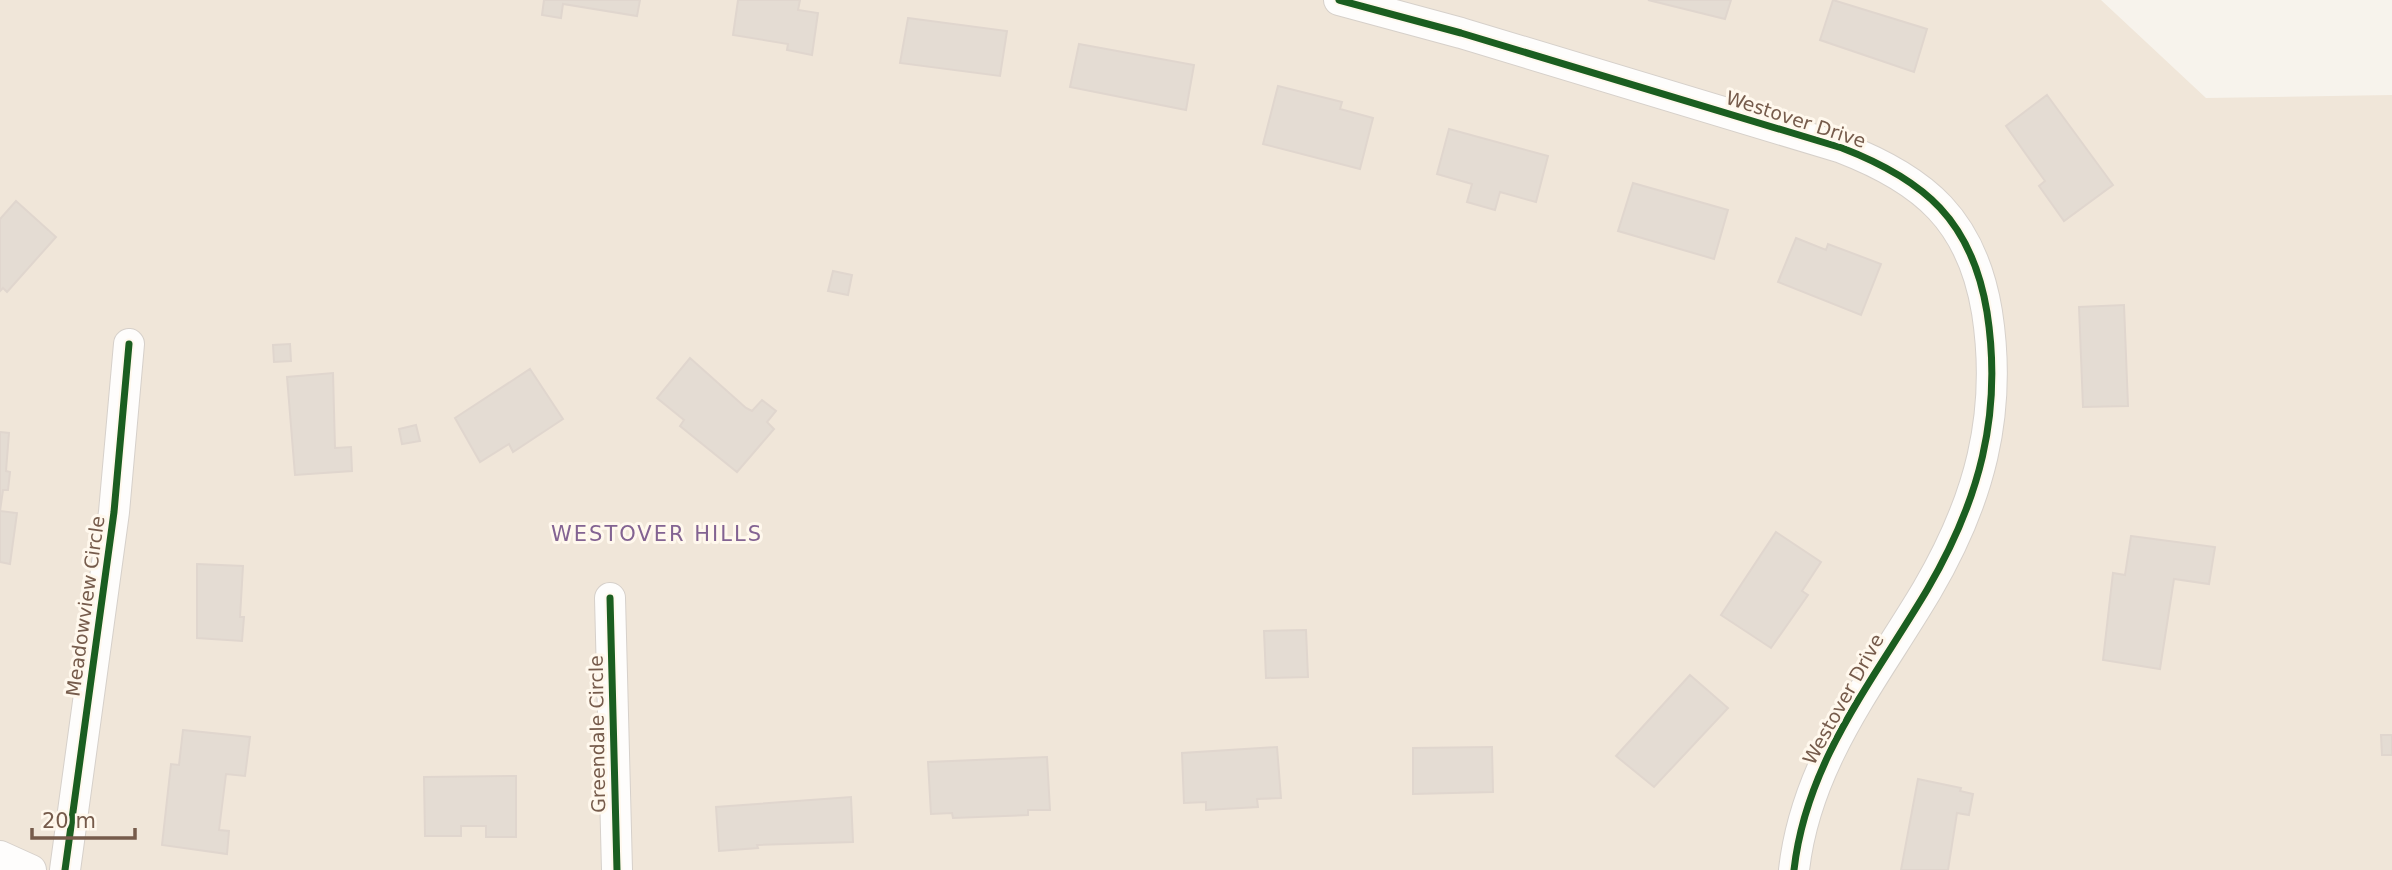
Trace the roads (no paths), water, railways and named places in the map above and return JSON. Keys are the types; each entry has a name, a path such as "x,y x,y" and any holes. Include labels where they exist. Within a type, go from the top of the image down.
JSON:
{"street":[{"name":"Westover Drive","path":"1339,0 1475,37 1842,148 1900,173 1942,207 1959,232 1983,287 1992,344 1993,399 1983,463 1950,547 1829,749 1805,813 1794,870"},
{"name":"Meadowview Circle","path":"65,870 114,512 129,344"},
{"name":"Greendale Circle","path":"610,598 617,870"},
{"path":"0,856 30,870"}],"district":[{"name":"WESTOVER HILLS","path":"657,534"}]}
